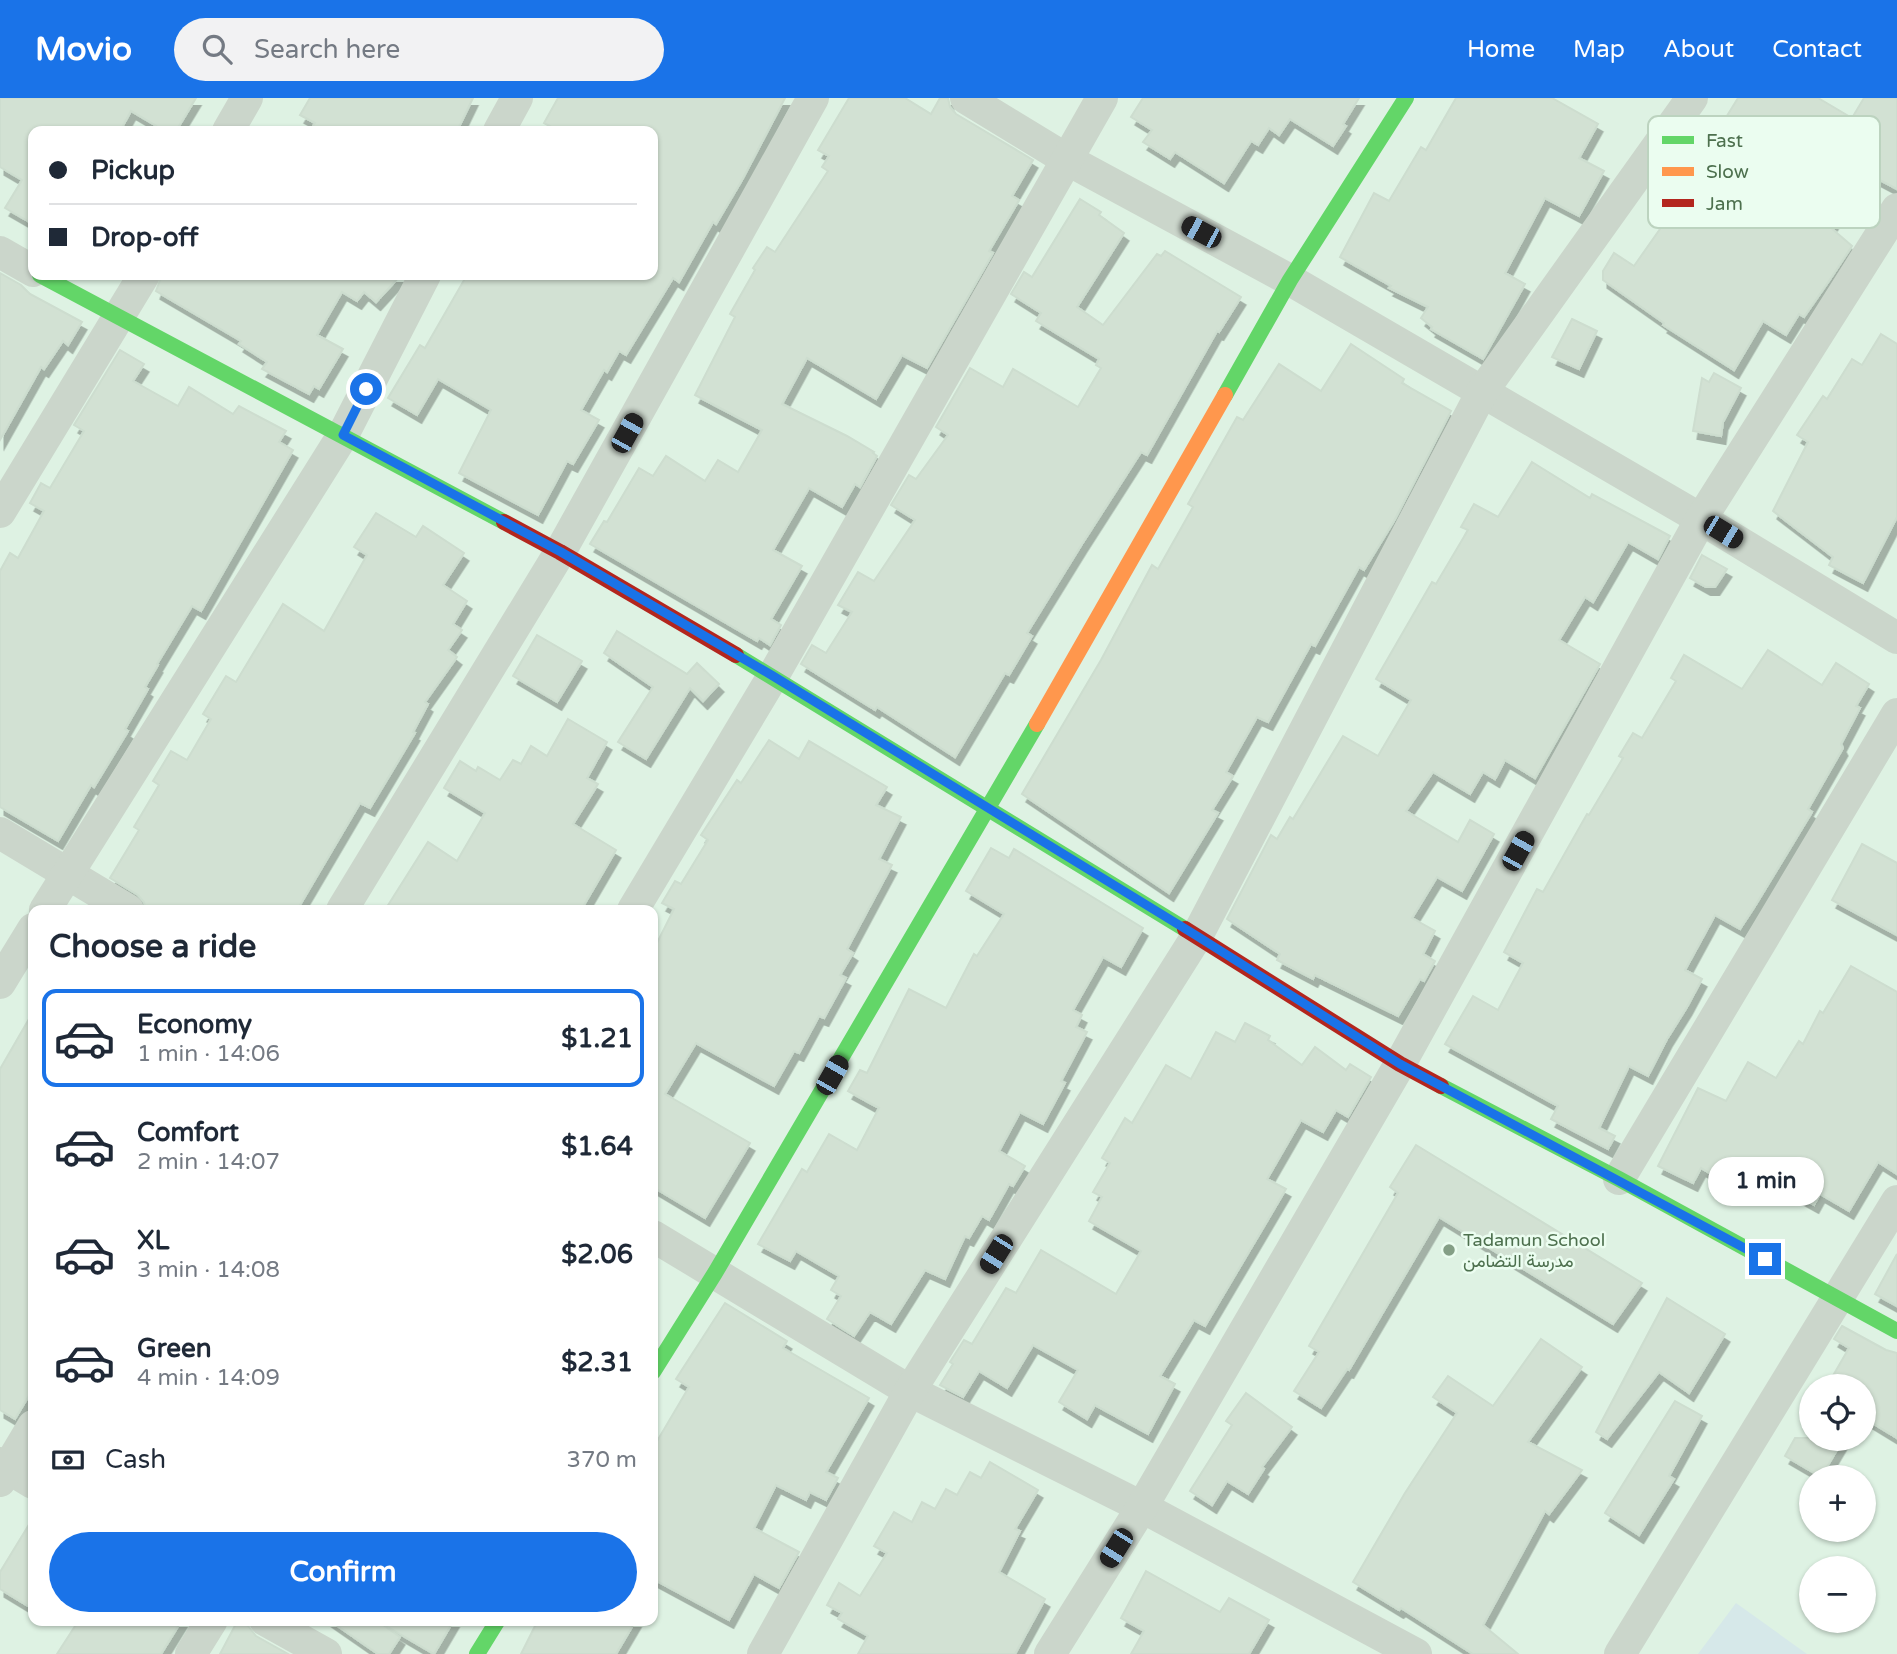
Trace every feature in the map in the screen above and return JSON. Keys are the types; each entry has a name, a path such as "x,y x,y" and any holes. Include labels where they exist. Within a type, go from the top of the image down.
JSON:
{"street":[{"path":"231,126 247,98"},
{"path":"502,126 517,98"},
{"path":"345,905 561,552 813,98"},
{"path":"965,98 1066,159 1290,280 1701,519 1897,638"},
{"path":"636,905 773,676 1102,98"},
{"path":"658,1364 715,1273 989,808 1290,280 1406,98"},
{"path":"1679,116 1692,98"},
{"path":"763,1654 910,1391 1197,936 1482,392 1648,160"},
{"path":"1054,1653 1400,1064 1701,519 1897,209"},
{"path":"0,253 28,268"},
{"path":"49,280 561,552 773,676 1400,1064 1897,1331"},
{"path":"0,512 141,280"},
{"path":"48,905 343,435 422,280"},
{"path":"1619,1180 1897,714"},
{"path":"0,833 120,905"},
{"path":"0,983 28,937"},
{"path":"1620,1654 1897,1201"},
{"path":"658,1239 910,1391 1142,1507 1416,1654"},
{"path":"10,1474 28,1436"},
{"path":"191,1654 208,1626"},
{"path":"276,1626 326,1654"},
{"path":"477,1654 494,1626"}],"shaded area":[{"path":"0,98 1897,98 1897,1654 0,1654"},
{"path":"1736,1603 1807,1654 1698,1654"}],"building":[{"path":"0,98 196,98 179,126 156,126 131,111 123,126 28,126 28,221 5,208 22,180 0,167"},
{"path":"310,98 473,98 459,126 313,126 315,123 300,115"},
{"path":"558,98 785,98 742,180 716,224 713,222 679,282 673,278 626,355 619,351 607,372 604,370 581,410 599,420 573,464 567,461 538,515 459,473 491,410 438,379 417,415 388,398 420,345 425,348 464,280 658,280 658,126 550,126 544,123"},
{"path":"849,98 905,98 931,114 940,98 948,98 950,107 956,114 1033,160 1012,196 1019,200 989,251 993,253 927,368 902,355 876,399 807,358 782,404 847,436 877,456 860,487 855,484 842,507 809,488 773,550 802,566 771,619 781,625 770,645 759,638 757,641 590,544 604,521 607,522 639,468 653,476 666,456 705,481 718,460 738,472 762,430 695,395 735,317 730,314 755,270 753,268 767,247 775,252 828,171 822,167 829,156 818,150"},
{"path":"1143,98 1359,98 1333,146 1290,119 1279,135 1269,128 1258,145 1251,141 1224,183 1175,152 1170,159 1143,142 1152,130 1131,117"},
{"path":"1456,98 1552,98 1598,124 1579,158 1604,171 1579,216 1545,198 1505,273 1525,284 1483,359 1431,329 1421,318 1428,307 1389,288 1391,286 1340,257 1374,193 1389,201 1421,147 1426,150"},
{"path":"1738,98 1818,98 1849,116 1727,116"},
{"path":"1864,98 1897,98 1897,189 1880,180 1880,116 1853,116"},
{"path":"1080,199 1101,212 1099,215 1124,233 1077,307 1103,325 1157,254 1161,256 1165,251 1241,297 1219,332 1217,331 1147,455 1141,452 1082,544 1027,633 1032,636 1009,675 1005,673 955,757 877,707 875,710 801,664 812,645 826,653 852,612 838,605 858,572 874,581 915,520 891,505 909,475 916,479 948,435 936,427 970,368 1003,387 1013,369 1078,407 1101,368 1096,365 1099,359 1036,321 1041,313 1011,294 1024,272 1032,277"},
{"path":"1831,228 1852,246 1804,317 1799,314 1786,335 1763,321 1734,370 1663,325 1664,323 1603,280 1603,271 1614,253 1634,266 1660,229"},
{"path":"0,273 21,285 30,294 82,322 68,345 63,341 44,369 41,367 0,440"},
{"path":"160,280 396,280 376,302 364,292 357,301 342,292 317,335 343,349 319,389 314,386 309,394 262,369 267,362 239,344 241,341 156,291"},
{"path":"1572,319 1597,331 1579,369 1552,357"},
{"path":"1881,334 1897,344 1897,517 1863,583 1829,565 1833,557 1773,511 1808,442 1797,435 1823,396 1827,399 1852,359 1862,365"},
{"path":"1351,344 1404,379 1402,383 1451,411 1394,521 1364,570 1359,567 1315,646 1311,644 1268,722 1257,717 1226,772 1233,776 1212,810 1218,813 1169,893 1022,794 1101,660 1152,565 1158,569 1193,507 1188,504 1237,417 1243,420 1279,364 1321,391"},
{"path":"120,350 144,364 133,381 178,406 189,387 233,414 239,406 286,431 279,442 293,450 201,611 192,606 157,664 145,687 148,689 125,729 128,731 94,787 91,785 58,841 0,807 0,571 10,553 18,558 44,511 30,503 41,483 50,488 84,431 74,425"},
{"path":"1714,373 1741,388 1723,422 1721,436 1693,431 1702,378 1709,382"},
{"path":"1532,462 1590,498 1592,494 1670,536 1658,559 1628,542 1593,602 1585,597 1559,640 1600,664 1535,778 1505,760 1495,779 1483,772 1470,794 1433,772 1406,811 1458,842 1470,820 1494,834 1462,891 1437,877 1412,918 1435,931 1423,954 1435,961 1424,981 1420,979 1398,1016 1315,975 1313,979 1277,960 1280,954 1227,919 1271,835 1277,839 1290,817 1293,819 1343,736 1378,756 1411,700 1376,679 1432,582 1436,584 1468,530 1461,527 1474,504 1498,517"},
{"path":"376,513 416,537 423,526 464,553 443,585 467,601 453,624 462,630 448,650 457,657 425,702 428,704 413,732 415,733 370,808 360,803 300,905 145,905 138,895 110,878 139,830 134,827 159,785 153,781 171,751 187,760 211,719 203,714 226,676 236,682 283,604 324,631 367,555 354,547"},
{"path":"1702,555 1727,569 1715,587 1706,587 1690,578"},
{"path":"617,631 687,674 697,663 719,684 703,701 690,688 646,759 618,742 653,687 604,653"},
{"path":"537,635 582,661 557,702 513,676"},
{"path":"1768,650 1822,685 1836,663 1869,684 1856,706 1860,708 1841,744 1843,748 1808,809 1812,812 1755,906 1740,929 1715,915 1685,970 1702,979 1648,1076 1629,1066 1599,1128 1615,1136 1608,1149 1551,1119 1558,1106 1445,1044 1473,996 1498,1010 1523,963 1504,952 1537,889 1543,892 1587,814 1589,815 1623,758 1619,756 1633,733 1642,738 1676,681 1671,678 1684,655 1742,689"},
{"path":"568,719 607,742 587,778 598,784 573,824 616,850 584,905 388,905 428,842 457,861 485,813 444,788 460,761 476,771 478,767 500,780 513,760 521,764 531,746 547,756"},
{"path":"769,740 799,759 809,741 887,787 876,805 901,817 879,859 892,865 847,949 853,953 840,975 846,978 824,1018 819,1016 799,1053 794,1051 774,1086 696,1043 665,1094 750,1143 705,1218 658,1190 658,941 674,909 662,903 675,881 681,884 708,840 701,835 737,780 741,783"},
{"path":"1862,844 1897,863 1897,935 1832,900"},
{"path":"991,848 1009,858 1014,849 1143,928 1121,967 1103,957 1073,1010 1082,1015 1076,1027 1087,1032 1061,1081 1065,1083 1043,1124 1020,1112 999,1151 1025,1166 1013,1186 1009,1184 989,1220 982,1216 969,1238 965,1236 945,1279 925,1270 891,1324 870,1312 854,1336 827,1319 841,1296 831,1290 839,1276 796,1251 790,1261 758,1244 802,1169 807,1172 829,1134 857,1150 879,1108 848,1091 860,1070 867,1073 909,989 946,1008 974,954 977,956 1004,914 966,891"},
{"path":"1851,966 1897,992 1897,1174 1878,1162 1849,1211 1820,1194 1814,1205 1753,1171 1741,1192 1701,1168 1693,1183 1658,1166 1698,1088 1726,1101 1748,1062 1776,1078 1799,1041 1803,1044 1820,1011 1823,1013"},
{"path":"28,1021 28,1397 15,1419 0,1410 0,1069"},
{"path":"1245,1023 1270,1036 1268,1040 1302,1065 1315,1047 1346,1070 1350,1064 1371,1077 1348,1117 1336,1110 1323,1132 1301,1120 1267,1179 1286,1189 1205,1326 1194,1320 1160,1376 1175,1384 1148,1434 1095,1405 1087,1419 1059,1402 1078,1370 1033,1345 1007,1388 979,1371 963,1397 940,1385 964,1340 972,1344 1006,1288 1016,1293 1041,1250 1116,1294 1141,1251 1089,1221 1102,1197 1093,1192 1110,1163 1102,1158 1125,1118 1132,1123 1166,1065 1191,1079 1216,1032 1235,1042"},
{"path":"1416,1145 1642,1283 1613,1324 1439,1217 1349,1370 1347,1369 1321,1408 1294,1391 1319,1352 1309,1346 1398,1193 1390,1187"},
{"path":"1897,1254 1897,1306 1875,1294"},
{"path":"1667,1298 1725,1334 1689,1393 1659,1372 1607,1439 1596,1432"},
{"path":"725,1303 787,1341 783,1348 869,1398 826,1472 838,1478 826,1500 810,1492 806,1500 776,1485 754,1528 799,1552 779,1588 754,1574 729,1620 658,1582 658,1440 689,1387 676,1379"},
{"path":"1842,1326 1886,1350 1897,1353 1897,1438 1876,1425 1876,1374 1834,1374 1849,1348 1834,1339"},
{"path":"1541,1339 1582,1367 1528,1442 1582,1470 1549,1514 1545,1511 1483,1625 1518,1654 1473,1654 1401,1608 1399,1610 1353,1582 1405,1493 1457,1413 1433,1397 1448,1376 1493,1406"},
{"path":"1246,1393 1292,1427 1262,1467 1264,1469 1248,1494 1227,1481 1212,1505 1190,1491 1232,1425 1226,1421"},
{"path":"1675,1401 1702,1416 1669,1476 1674,1479 1639,1535 1605,1513"},
{"path":"1795,1438 1799,1438 1799,1451 1836,1451 1828,1465 1800,1465 1785,1456"},
{"path":"990,1462 1038,1490 1015,1529 1020,1531 999,1572 1045,1599 1015,1654 858,1654 868,1636 838,1619 842,1613 827,1605 839,1583 860,1596 887,1553 874,1546 894,1512 912,1522 922,1502 935,1509 946,1489 957,1495 970,1472 981,1478"},
{"path":"28,1526 28,1606 0,1589 0,1572"},
{"path":"1146,1571 1220,1612 1229,1598 1269,1620 1249,1654 1131,1654 1144,1631 1121,1618"},
{"path":"75,1626 178,1626 161,1654 57,1654"},
{"path":"235,1626 248,1626 256,1636 288,1654 220,1654"},
{"path":"338,1626 384,1626 400,1637 389,1654 378,1654"},
{"path":"386,1626 450,1626 434,1654"},
{"path":"535,1626 632,1626 616,1654 521,1654"}],"traffic: fast":[{"path":"1225,395 1290,280 1406,98"},
{"path":"49,280 504,522"},
{"path":"736,655 1185,929"},
{"path":"658,1364 715,1273 1037,724"},
{"path":"1441,1086 1619,1179 1897,1331"},
{"path":"477,1654 494,1626"}],"traffic: slow":[{"path":"1037,724 1225,395"}],"traffic: jam":[{"path":"504,522 736,655"},
{"path":"1185,929 1400,1064 1441,1086"}],"place":[{"name":"Tadamun School مدرسة التضامن","path":"1449,1250"}],"route":[{"path":"366,389 343,435 561,552 773,676 1400,1064 1765,1259"}]}
